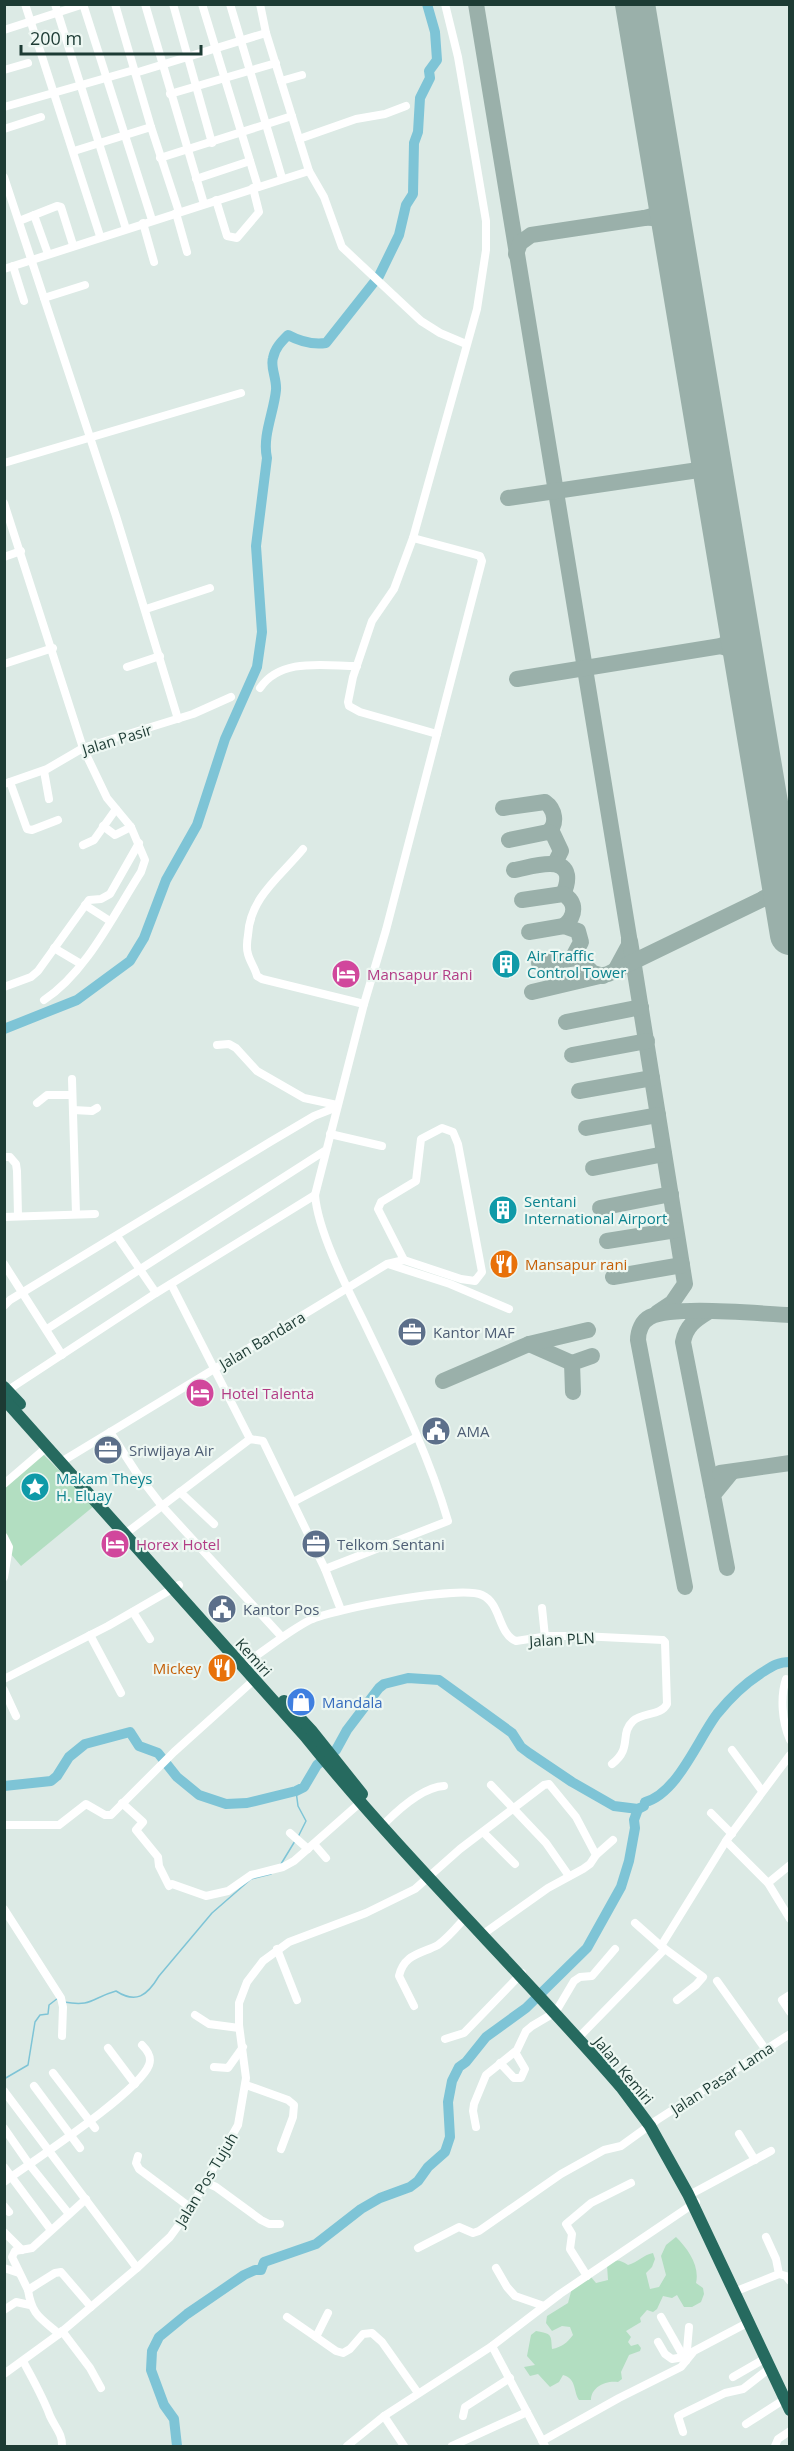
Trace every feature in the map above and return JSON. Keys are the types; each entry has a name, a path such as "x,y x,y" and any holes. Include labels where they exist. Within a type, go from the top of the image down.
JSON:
{"highway":[{"name":"Kemiri","path":"5,1392 47,1447 64,1460"},
{"name":"Kemiri","path":"5,1392 244,1664 308,1733 346,1779"},
{"name":"Kemiri","path":"244,1664 254,1680 308,1733"},
{"name":"Jalan Kemiri","path":"346,1779 431,1877 486,1932 525,1978"},
{"name":"Jalan Kemiri","path":"362,1800 385,1823 465,1918 554,2009 652,2124"},
{"name":"Jalan Kemiri","path":"554,2009 582,2034 628,2086 652,2124 694,2200 739,2290 788,2402"},
{"name":"Jalan Kemiri","path":"694,2200 772,2367"}],"street":[{"path":"25,4 100,236"},
{"path":"115,4 187,252"},
{"path":"145,4 204,204"},
{"path":"172,4 212,143"},
{"path":"202,4 250,161 260,211 237,238 227,236 216,200"},
{"path":"230,4 282,178"},
{"path":"260,4 266,33 309,171 324,197 342,247 430,327 466,344"},
{"path":"437,734 360,712 349,706 352,684 372,621 394,589 413,538 481,289 486,250 486,221 458,57 445,4"},
{"path":"4,30 57,9 83,5 152,220"},
{"path":"57,9 126,229"},
{"path":"4,107 266,33"},
{"path":"4,70 28,63"},
{"path":"170,94 276,63"},
{"path":"281,81 302,75"},
{"path":"299,139 356,119 385,114 406,106"},
{"path":"160,158 292,116"},
{"path":"4,129 41,117"},
{"path":"74,151 151,127"},
{"path":"196,179 250,161"},
{"path":"24,301 9,267 309,171"},
{"path":"4,177 146,609 178,719"},
{"path":"19,221 57,206 61,207 74,245"},
{"path":"34,215 48,254"},
{"path":"143,223 154,262"},
{"path":"44,298 85,285"},
{"path":"4,463 241,393"},
{"path":"4,503 83,748 107,798 131,827 139,843 145,865 81,964 54,993 44,1000"},
{"path":"325,1569 448,1521 417,1437 347,1287 316,1211 315,1195 364,1004 387,930 482,561 480,556 413,538"},
{"path":"4,557 21,551"},
{"path":"146,609 210,588"},
{"path":"4,664 52,648"},
{"path":"127,667 160,656"},
{"path":"260,688 271,675 282,669 302,666 357,666"},
{"name":"Jalan Pasir","path":"7,783 44,771 83,748 178,719 231,697"},
{"path":"44,771 49,799"},
{"path":"7,783 27,829 32,830 57,820"},
{"path":"83,845 94,840 116,809"},
{"path":"103,826 115,835 131,827"},
{"path":"4,987 35,974 89,900 101,899 110,894 119,874 139,843"},
{"path":"303,849 263,893 254,910 248,927 249,957 254,964 257,976 261,979 364,1004"},
{"path":"86,904 110,921"},
{"path":"54,948 81,964"},
{"path":"218,1045 229,1044 236,1047 257,1071 304,1098 337,1106"},
{"path":"72,1079 76,1214"},
{"path":"37,1104 47,1095 72,1095"},
{"path":"4,1306 314,1116 337,1106"},
{"path":"73,1110 92,1111 97,1108"},
{"path":"447,1128 453,1132 458,1144 482,1272 479,1278 471,1281 404,1260 378,1207 381,1202 416,1181 421,1139 435,1130 447,1128"},
{"path":"330,1134 382,1146"},
{"path":"47,1329 326,1150"},
{"path":"4,1157 10,1157 16,1164 18,1216"},
{"path":"5,1392 156,1293 315,1195"},
{"path":"4,1217 96,1214"},
{"path":"117,1236 156,1293"},
{"name":"Jalan Bandara","path":"64,1460 347,1287 387,1264 404,1260"},
{"path":"4,1264 62,1355"},
{"path":"387,1264 450,1284 509,1309"},
{"path":"171,1284 250,1439"},
{"path":"110,1432 141,1480 162,1506 281,1636"},
{"path":"293,1502 417,1437"},
{"path":"128,1532 250,1439 264,1442 325,1569 341,1610"},
{"path":"4,1484 47,1447"},
{"path":"180,1492 214,1524"},
{"path":"4,1537 7,1549 4,1577"},
{"path":"4,1679 176,1587"},
{"name":"Jalan PLN","path":"244,1664 281,1636 310,1620 341,1610 413,1597 476,1593 491,1602 512,1639 522,1641 544,1637 581,1636 665,1642 667,1704 660,1712 642,1714 630,1724 626,1730 623,1753 612,1764"},
{"path":"542,1608 544,1637"},
{"path":"133,1612 150,1639"},
{"path":"90,1635 121,1693"},
{"path":"786,1679 783,1701 785,1726 789,1740"},
{"path":"4,1825 56,1826 62,1824 85,1804 108,1816 174,1752 254,1680"},
{"path":"4,1690 16,1716"},
{"path":"732,1750 762,1791"},
{"path":"582,2034 663,1948 729,1837 789,1755"},
{"name":"Jalan Pos Tujuh","path":"4,2374 91,2307 137,2268 176,2230 234,2134 246,2085 238,2013 244,1989 255,1970 277,1949 299,1937 397,1899 431,1877 483,1832 544,1785 549,1784 576,1817 596,1855"},
{"path":"490,1785 546,1843 569,1876"},
{"path":"385,1823 404,1804 413,1801 430,1789 444,1786"},
{"path":"208,1903 246,1878 283,1867 311,1846 362,1800"},
{"path":"122,1803 143,1822 136,1830 158,1857 159,1866 169,1886 172,1884 206,1896 228,1891"},
{"path":"711,1813 768,1883 789,1919"},
{"path":"483,1832 515,1864"},
{"path":"295,1836 326,1858"},
{"path":"486,1932 530,1900 590,1864 596,1855 613,1840"},
{"path":"768,1883 789,1865"},
{"path":"4,1909 61,1998 62,2036"},
{"path":"414,2006 399,1976 405,1962 437,1945 465,1918"},
{"path":"635,1923 663,1948 703,1977 677,2000"},
{"path":"277,1949 297,2000"},
{"path":"476,2127 473,2111 486,2075 515,2052 526,2031 554,2009 574,1981 592,1976 615,1949"},
{"path":"445,2039 465,2033 525,1978"},
{"path":"717,1981 766,2050"},
{"path":"789,1995 782,2001 789,2012"},
{"path":"195,2014 209,2024 239,2028"},
{"name":"Jalan Pasar Lama","path":"418,2248 459,2227 473,2233 479,2231 561,2174 604,2150 621,2146 789,2036"},
{"path":"4,2182 135,2084 148,2068 150,2061 150,2055 142,2045"},
{"path":"214,2067 228,2068 243,2047"},
{"path":"108,2048 135,2084"},
{"path":"500,2063 514,2078 521,2078 525,2068 515,2052"},
{"path":"53,2073 95,2128"},
{"path":"246,2085 288,2100 294,2105 293,2117 280,2149"},
{"path":"34,2086 80,2148"},
{"path":"4,2091 137,2268"},
{"path":"4,2128 69,2214"},
{"path":"739,2134 755,2160"},
{"path":"346,2446 384,2416 492,2346 544,2306 694,2200 771,2151"},
{"path":"138,2156 137,2166 142,2172 190,2208"},
{"path":"4,2167 51,2230"},
{"path":"205,2182 216,2187 255,2217 269,2224 280,2224"},
{"path":"587,2276 570,2249 572,2234 566,2224 591,2203 631,2183"},
{"path":"86,2199 32,2248 15,2251 12,2254 13,2263 28,2290 30,2305 44,2322 60,2332 90,2368 100,2388"},
{"path":"4,2232 22,2250"},
{"path":"766,2237 776,2259 779,2274"},
{"path":"4,2268 19,2273"},
{"path":"496,2268 515,2296 544,2306"},
{"path":"28,2290 61,2271 91,2307"},
{"path":"739,2290 779,2274 786,2276 789,2282"},
{"path":"4,2310 16,2302 30,2305"},
{"path":"316,2337 328,2313"},
{"path":"287,2317 336,2351 343,2353 350,2349 363,2334 372,2333 389,2352 418,2393"},
{"path":"661,2317 687,2358"},
{"path":"492,2346 543,2444 630,2392 681,2367 687,2358 749,2322"},
{"path":"687,2358 689,2327"},
{"path":"658,2342 665,2354 672,2359 687,2358"},
{"path":"23,2361 41,2391 50,2416 62,2438 62,2446"},
{"path":"733,2377 772,2367"},
{"path":"683,2432 678,2416 725,2393 743,2389 772,2367"},
{"path":"463,2416 465,2407 510,2378"},
{"path":"746,2424 788,2402"},
{"path":"452,2446 527,2412"},
{"path":"384,2416 404,2446"},
{"path":"775,2446 778,2439 789,2432"}],"green space":[{"path":"42,1453 94,1506 21,1566 5,1547 5,1487"},
{"path":"676,2237 689,2252 695,2264 696,2283 703,2288 704,2294 701,2302 692,2307 684,2307 677,2295 672,2298 663,2296 657,2309 653,2312 647,2310 640,2318 641,2322 626,2331 631,2337 628,2342 631,2346 638,2344 641,2348 640,2351 629,2355 621,2372 622,2379 618,2382 600,2385 594,2391 591,2400 579,2400 573,2382 563,2375 559,2382 550,2387 538,2374 530,2376 524,2367 535,2365 527,2356 531,2335 536,2331 548,2334 551,2338 552,2349 564,2344 573,2335 570,2327 562,2326 552,2331 546,2323 547,2316 568,2303 572,2288 591,2277 596,2283 608,2280 607,2265 612,2262 617,2260 628,2265 653,2253 655,2259 652,2267 646,2273 650,2289 659,2287 666,2275 661,2256 666,2245"}],"waterway":[{"path":"4,1029 77,1000 130,961 144,938 166,880 197,825 225,739 257,667 262,632 256,546 267,458 267,433 276,390 272,365 274,354 288,335 316,344 326,343 379,276 399,235 406,205 413,194 414,143 418,132 420,98 430,78 429,71 437,60 435,32 427,4"},
{"path":"4,1786 51,1781 69,1757 85,1744 130,1732 139,1746 158,1753 177,1777 199,1795 226,1804 247,1803 296,1791 304,1787 317,1765 336,1750 347,1730 379,1688 384,1684 408,1678 439,1680 512,1733 521,1747 572,1782 614,1806 638,1809 644,1806 645,1802 657,1797 677,1777 717,1714 737,1692 771,1667 790,1662"},
{"path":"296,1791 298,1806 306,1821 298,1837"},
{"path":"177,2446 174,2419 164,2405 151,2370 152,2351 159,2337 187,2314 244,2275 261,2270 264,2262 316,2244 361,2209 380,2198 410,2187 445,2152 450,2137 448,2102 452,2081 459,2067 466,2062 486,2037 526,2008 587,1948 621,1887 629,1861 635,1828 634,1820 638,1809"},
{"path":"281,1864 295,1841"},
{"path":"64,2002 87,2003 116,1991 129,1997 145,1993 212,1913 251,1879 271,1874"},
{"path":"4,2079 28,2065 35,2022 40,2015 48,2014 49,2005 58,1998"}],"taxiway":[{"path":"476,4 629,937 629,945 616,969"},
{"path":"665,185 662,208 656,214 644,218 653,218 665,223 669,228 677,256"},
{"path":"516,254 520,243 531,235 644,218"},
{"path":"508,498 712,468"},
{"path":"517,679 721,646 731,641 738,624"},
{"path":"721,646 737,652 745,668"},
{"path":"503,808 545,802 554,817 553,825 548,832"},
{"path":"509,840 548,832 553,834 561,851 555,863"},
{"path":"514,870 544,864 559,866 567,875 563,894"},
{"path":"532,992 608,974 767,897 777,886 778,866"},
{"path":"522,900 563,894 568,897 573,905 573,914 564,926"},
{"path":"764,898 780,904 787,920"},
{"path":"529,932 564,926 578,931 581,942 573,957"},
{"path":"630,941 685,1284 672,1303 657,1313"},
{"path":"539,963 577,958 593,973 603,976"},
{"path":"566,1022 641,1007"},
{"path":"572,1055 647,1041"},
{"path":"579,1091 652,1078"},
{"path":"586,1128 658,1115"},
{"path":"593,1168 664,1154"},
{"path":"600,1208 671,1194"},
{"path":"607,1241 676,1230"},
{"path":"613,1277 682,1265"},
{"path":"685,1587 638,1340 640,1330 650,1317 678,1311 790,1315"},
{"path":"708,1312 692,1324 683,1342 713,1495"},
{"path":"443,1381 529,1344 588,1330"},
{"path":"529,1344 572,1363"},
{"path":"573,1392 572,1363 592,1356"},
{"path":"720,1473 790,1463"},
{"path":"727,1568 713,1495 731,1473"}],"runway":[{"path":"635,4 790,935"}],"place":[{"name":"Air Traffic Control Tower","path":"506,964"},
{"name":"Mansapur Rani","path":"346,974"},
{"name":"Sentani International Airport","path":"503,1210"},
{"name":"Mansapur rani","path":"504,1264"},
{"name":"Kantor MAF","path":"412,1332"},
{"name":"Hotel Talenta","path":"200,1393"},
{"name":"AMA","path":"436,1431"},
{"name":"Sriwijaya Air","path":"108,1450"},
{"name":"Makam Theys H. Eluay","path":"35,1487"},
{"name":"Horex Hotel","path":"115,1544"},
{"name":"Telkom Sentani","path":"316,1544"},
{"name":"Kantor Pos","path":"222,1609"},
{"name":"Mickey","path":"222,1668"},
{"name":"Mandala","path":"301,1702"}]}
